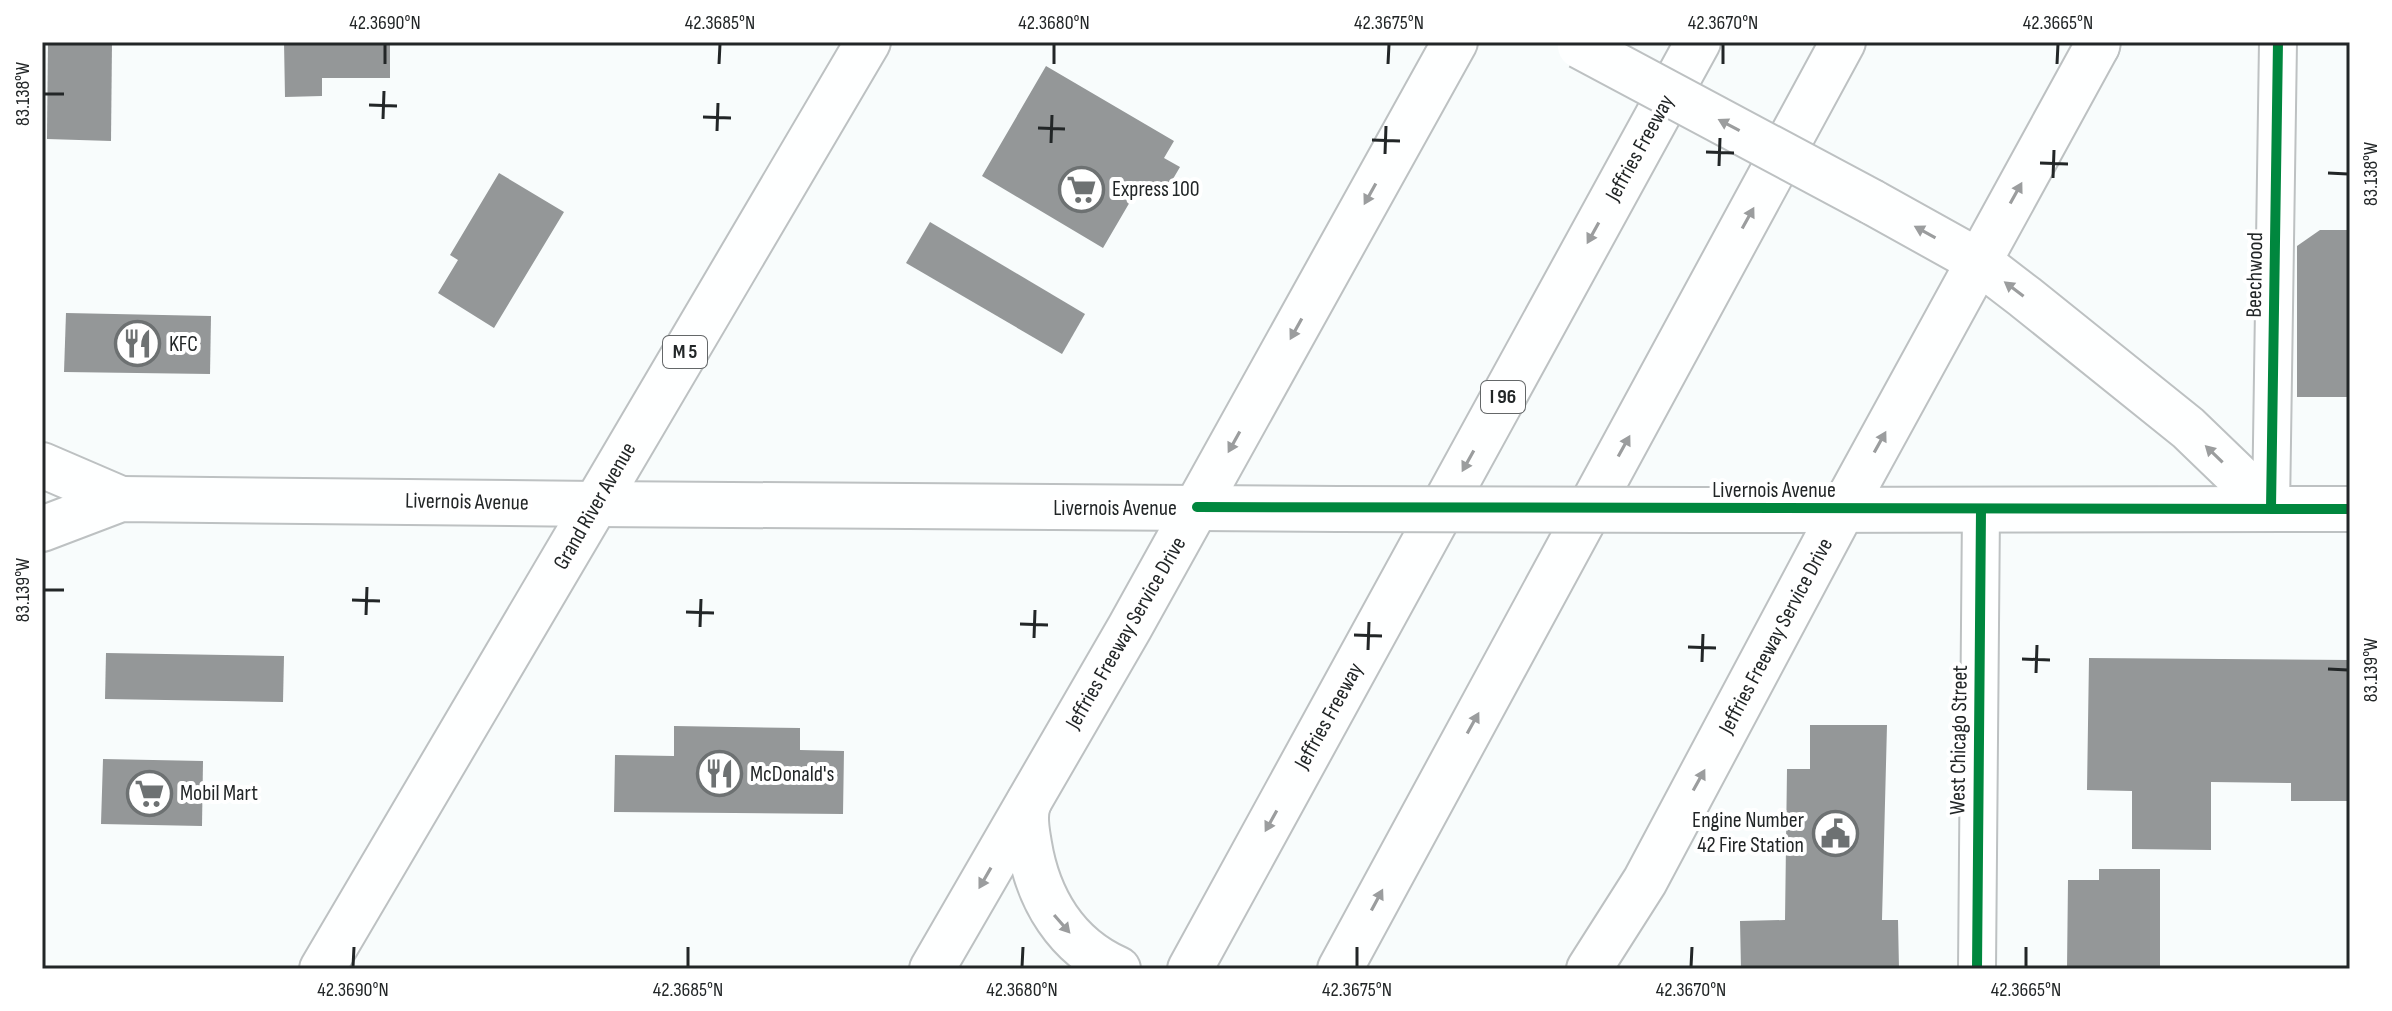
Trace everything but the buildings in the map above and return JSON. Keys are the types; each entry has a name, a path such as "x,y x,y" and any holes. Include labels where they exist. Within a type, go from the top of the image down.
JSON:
{"main road":[{"name":"Grand River Avenue","path":"322,969 868,42"},
{"name":"Jeffries Freeway","path":"1190,969 1698,42"},
{"path":"1340,969 1843,42"},
{"name":"Jeffries Freeway Service Drive","path":"1589,969 1645,881 1842,511 2098,43"},
{"name":"Jeffries Freeway Service Drive","path":"932,969 1461,44"},
{"path":"1576,44 1978,261 2188,428 2271,508"},
{"name":"Livernois Avenue","path":"42,465 121,499"},
{"name":"Livernois Avenue","path":"42,529 121,499 1338,509 2350,509"},
{"path":"1030,800 1026,807 1027,831 1036,879 1045,901 1084,948 1118,969"},
{"path":"1625,969 1645,881"}],"street":[{"name":"Beechwood","path":"2271,508 2278,42"},
{"name":"West Chicago Street","path":"1977,969 1981,510"}],"cycle path":[{"path":"2271,508 2278,42"},
{"path":"1197,507 2350,509"},
{"path":"1977,969 1981,510"}],"place":[{"name":"Express 100","path":"1081,189"},
{"name":"KFC","path":"138,344"},
{"name":"McDonald's","path":"719,774"},
{"name":"Mobil Mart","path":"149,793"},
{"name":"Engine Number 42 Fire Station","path":"1835,833"}]}
